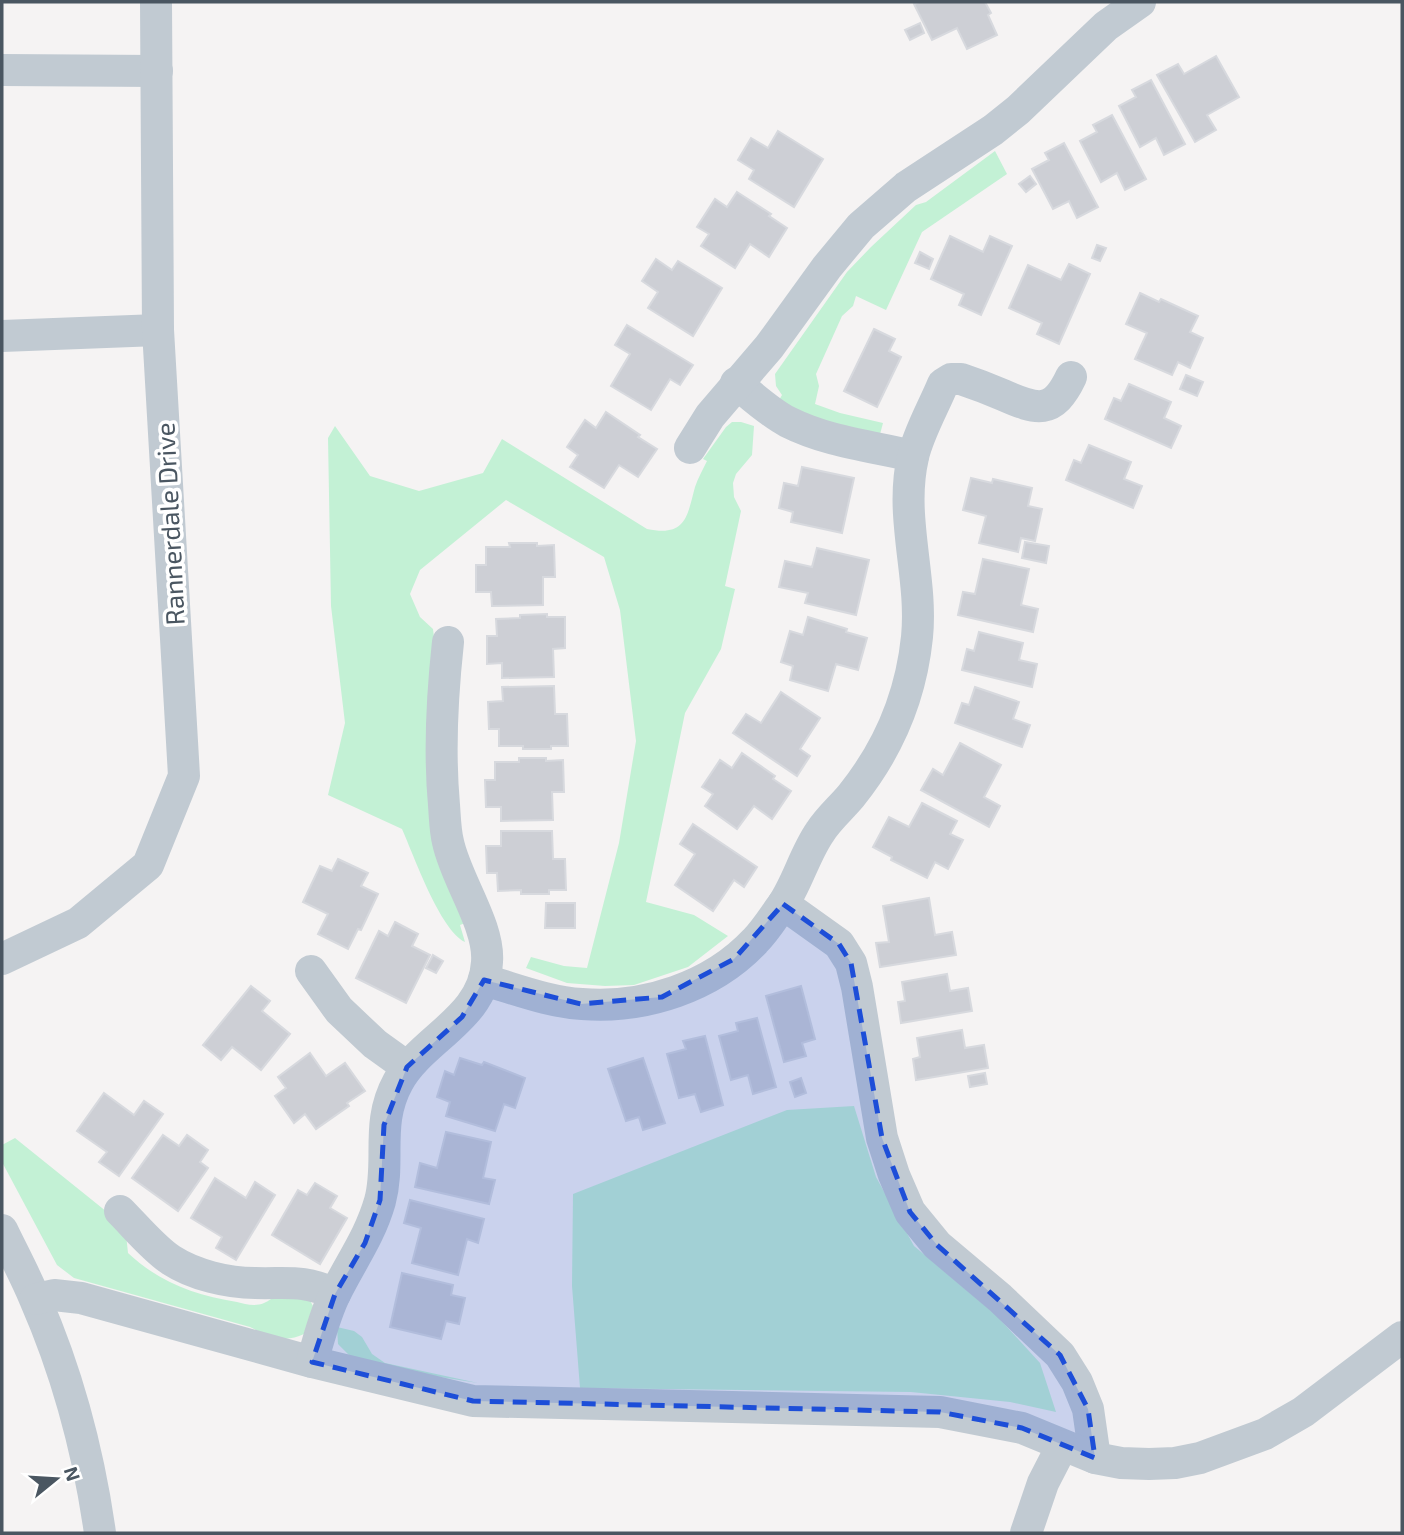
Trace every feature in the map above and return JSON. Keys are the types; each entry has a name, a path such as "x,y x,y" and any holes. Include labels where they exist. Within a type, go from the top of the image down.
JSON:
{"street":[{"name":"Rannerdale Drive","path":"2,959 78,923 148,865 184,776 158,330 156,2"},
{"path":"690,448 710,416 769,347 827,267 861,226 906,187 1001,124 1045,87 1106,26 1140,2"},
{"path":"2,70 157,71"},
{"path":"2,336 158,330"},
{"path":"484,980 555,1000 581,1004 629,1004 662,997 709,976 755,941 783,904 820,831 851,796 878,757 895,726 905,698 917,636 917,580 908,496 913,456 943,384 951,379 961,379 1032,408 1048,405 1063,393 1071,377"},
{"path":"736,383 770,411 805,429 843,442 913,456"},
{"path":"312,1362 335,1294 365,1243 380,1200 384,1177 384,1125 397,1085 407,1068 462,1017 475,1001 488,961 486,943 475,910 456,874 447,841 441,745 448,642"},
{"path":"783,904 839,944 851,963 882,1138 910,1212 937,1245 1000,1298 1060,1355 1077,1382 1087,1409 1095,1458"},
{"path":"310,971 339,1010 374,1044 407,1068"},
{"path":"120,1211 171,1260 197,1272 220,1279 255,1283 285,1281 306,1284 335,1294"},
{"path":"2,1230 36,1300 82,1440 100,1533"},
{"path":"36,1300 54,1296 81,1298 312,1362 473,1401 940,1412 1022,1428 1095,1458 1121,1463 1175,1463 1227,1450 1265,1434 1303,1412 1402,1337"},
{"path":"1026,1533 1043,1483 1062,1446"}],"highlighted area":[{"path":"783,904 839,944 851,963 882,1138 910,1212 937,1245 1060,1355 1088,1409 1095,1458 1022,1428 940,1412 473,1401 312,1362 335,1294 365,1243 380,1200 384,1125 407,1067 462,1017 484,980 581,1004 662,997 734,959"}],"green space":[{"path":"995,151 1007,174 922,232 886,310 856,296 853,306 842,316 816,374 819,386 815,404 883,423 879,438 852,433 778,402 782,395 776,386 775,374 847,272 916,205 926,202"},
{"path":"732,422 754,426 752,455 736,474 733,483 734,497 741,511 725,586 735,589 721,649 685,713 646,902 694,915 728,936 688,967 634,985 567,983 526,968 531,957 564,966 587,968 619,843 636,741 620,610 604,557 506,500 420,570 410,594 420,617 433,629 468,922 460,925 465,942 446,923 437,908 402,829 328,795 345,723 331,606 328,438 335,426 370,476 419,491 483,473 502,439 647,529 660,531 677,527 687,516 696,484 707,461 703,459"},
{"path":"854,1106 876,1177 914,1246 996,1315 1040,1363 1056,1412 1010,1402 911,1392 580,1388 572,1286 573,1194 787,1110"},
{"path":"15,1138 107,1212 126,1234 128,1253 153,1272 192,1291 247,1304 261,1304 278,1294 308,1297 313,1306 304,1334 276,1338 250,1327 74,1278 57,1265 2,1162 2,1145"},
{"path":"337,1327 354,1331 362,1337 372,1354 385,1363 478,1383 384,1368 351,1357 338,1344"}],"building":[{"path":"985,2 997,35 967,49 957,28 932,40 914,4"},
{"path":"920,23 924,33 910,40 905,30"},
{"path":"1216,56 1239,97 1207,115 1216,130 1195,142 1157,75 1178,64 1184,74"},
{"path":"1151,80 1185,144 1164,155 1156,138 1140,147 1119,106 1136,97 1132,90"},
{"path":"1112,115 1146,179 1125,190 1117,173 1101,182 1080,141 1097,132 1093,125"},
{"path":"778,131 823,159 794,207 749,179 754,170 738,160 751,138 768,148"},
{"path":"1064,143 1098,207 1077,218 1069,201 1053,209 1032,169 1049,160 1045,153"},
{"path":"1030,176 1036,184 1026,192 1019,184"},
{"path":"737,192 787,228 769,257 750,244 735,268 701,246 709,234 697,227 715,199 727,207"},
{"path":"950,236 983,252 990,236 1012,246 981,315 959,305 964,294 931,279"},
{"path":"1097,245 1106,248 1100,261 1092,258"},
{"path":"920,252 933,259 929,269 915,263"},
{"path":"656,259 672,270 678,261 722,288 693,336 648,308 658,292 642,281"},
{"path":"1069,264 1090,274 1059,344 1037,334 1042,323 1009,308 1028,265 1061,280"},
{"path":"1140,293 1159,302 1161,299 1198,316 1190,332 1203,338 1190,368 1178,362 1172,375 1135,359 1147,333 1126,324"},
{"path":"627,325 693,365 680,385 670,379 651,410 611,386 630,354 615,345"},
{"path":"874,329 895,339 889,351 901,357 877,407 844,391"},
{"path":"1186,375 1203,382 1197,396 1180,389"},
{"path":"1129,384 1171,402 1164,418 1181,426 1171,448 1105,419 1114,398 1121,401"},
{"path":"606,412 657,449 638,477 619,465 604,488 570,467 578,455 567,447 585,420 596,428"},
{"path":"1089,445 1131,462 1124,479 1142,486 1133,508 1066,480 1074,460 1081,463"},
{"path":"802,467 854,478 842,533 791,522 793,512 779,508 784,483 798,486"},
{"path":"971,478 992,483 993,479 1032,488 1028,506 1042,509 1035,541 1021,538 1018,552 979,543 986,516 963,510"},
{"path":"1025,542 1049,546 1046,563 1022,558"},
{"path":"509,543 554,545 555,577 543,577 543,605 492,606 491,592 476,592 476,565 486,565 486,547 510,547"},
{"path":"817,548 869,560 856,615 805,603 808,593 779,587 785,561 812,567"},
{"path":"983,559 1029,569 1021,605 1038,609 1033,632 958,615 963,592 975,594"},
{"path":"547,614 547,617 565,617 565,648 553,649 554,677 502,678 502,663 487,664 487,636 497,636 496,619"},
{"path":"808,617 867,638 858,670 836,664 828,691 790,680 793,666 781,662 790,631 803,635"},
{"path":"979,632 1023,643 1019,660 1037,664 1032,687 962,670 967,649 974,651"},
{"path":"554,686 555,714 567,714 568,746 523,749 523,746 499,746 499,729 489,729 488,702 503,701 502,687"},
{"path":"975,687 1019,702 1013,719 1030,725 1022,747 955,723 962,703 969,705"},
{"path":"781,692 820,718 800,749 810,756 797,776 733,733 746,714 761,723"},
{"path":"960,743 1001,765 984,797 1000,806 989,827 921,790 933,769 943,775"},
{"path":"742,753 791,791 772,819 754,806 737,829 705,806 713,794 702,787 720,760 732,768"},
{"path":"519,758 563,760 564,792 552,792 553,820 501,821 501,807 486,807 485,780 495,780 495,762 519,762"},
{"path":"922,803 957,821 950,834 963,840 948,869 935,862 927,878 891,860 892,857 873,847 889,817 909,827"},
{"path":"693,824 757,867 744,887 734,880 713,911 675,885 695,854 680,844"},
{"path":"501,831 552,831 553,859 565,859 566,890 549,890 549,894 521,894 521,890 498,891 497,873 487,873 486,846 501,846"},
{"path":"338,859 368,873 361,886 378,894 361,930 358,929 348,949 318,934 328,914 303,902 320,866 332,871"},
{"path":"929,898 935,935 952,932 956,955 880,967 876,943 889,942 883,906"},
{"path":"546,903 575,903 575,928 545,928"},
{"path":"395,922 418,934 412,946 430,955 406,1003 356,978 379,931 388,936"},
{"path":"433,955 443,961 436,973 426,968"},
{"path":"947,974 950,991 968,988 972,1011 901,1023 898,1002 905,1001 902,982"},
{"path":"251,986 270,1001 262,1011 290,1034 261,1070 232,1047 221,1060 203,1045"},
{"path":"801,986 815,1039 802,1043 806,1056 784,1062 766,996"},
{"path":"757,1018 776,1087 753,1094 748,1075 731,1080 719,1036 738,1031 736,1023"},
{"path":"962,1030 965,1048 984,1045 988,1068 916,1080 913,1059 920,1057 917,1038"},
{"path":"705,1036 723,1105 701,1112 695,1094 679,1098 667,1054 686,1049 683,1041"},
{"path":"310,1053 326,1076 345,1063 365,1091 316,1129 305,1114 294,1123 275,1096 286,1088 278,1077"},
{"path":"460,1058 482,1065 484,1062 525,1078 515,1108 504,1104 495,1131 446,1116 450,1102 437,1097 445,1071 454,1075"},
{"path":"643,1058 665,1123 643,1130 639,1117 626,1121 608,1069"},
{"path":"985,1073 987,1084 970,1087 968,1076"},
{"path":"801,1078 806,1093 795,1097 790,1082"},
{"path":"104,1093 134,1115 144,1101 163,1114 119,1176 99,1162 107,1152 77,1131"},
{"path":"446,1132 491,1142 483,1178 495,1180 489,1204 415,1187 420,1163 437,1168"},
{"path":"163,1135 179,1146 187,1135 208,1150 200,1162 208,1168 178,1211 132,1178"},
{"path":"215,1178 246,1198 255,1182 275,1195 236,1260 216,1248 222,1237 191,1218"},
{"path":"315,1183 337,1196 330,1208 347,1218 320,1264 272,1235 298,1190 307,1195"},
{"path":"410,1200 484,1219 478,1243 467,1239 458,1275 412,1263 421,1228 404,1223"},
{"path":"402,1273 453,1285 451,1295 465,1298 459,1324 446,1321 441,1339 390,1327"}]}
